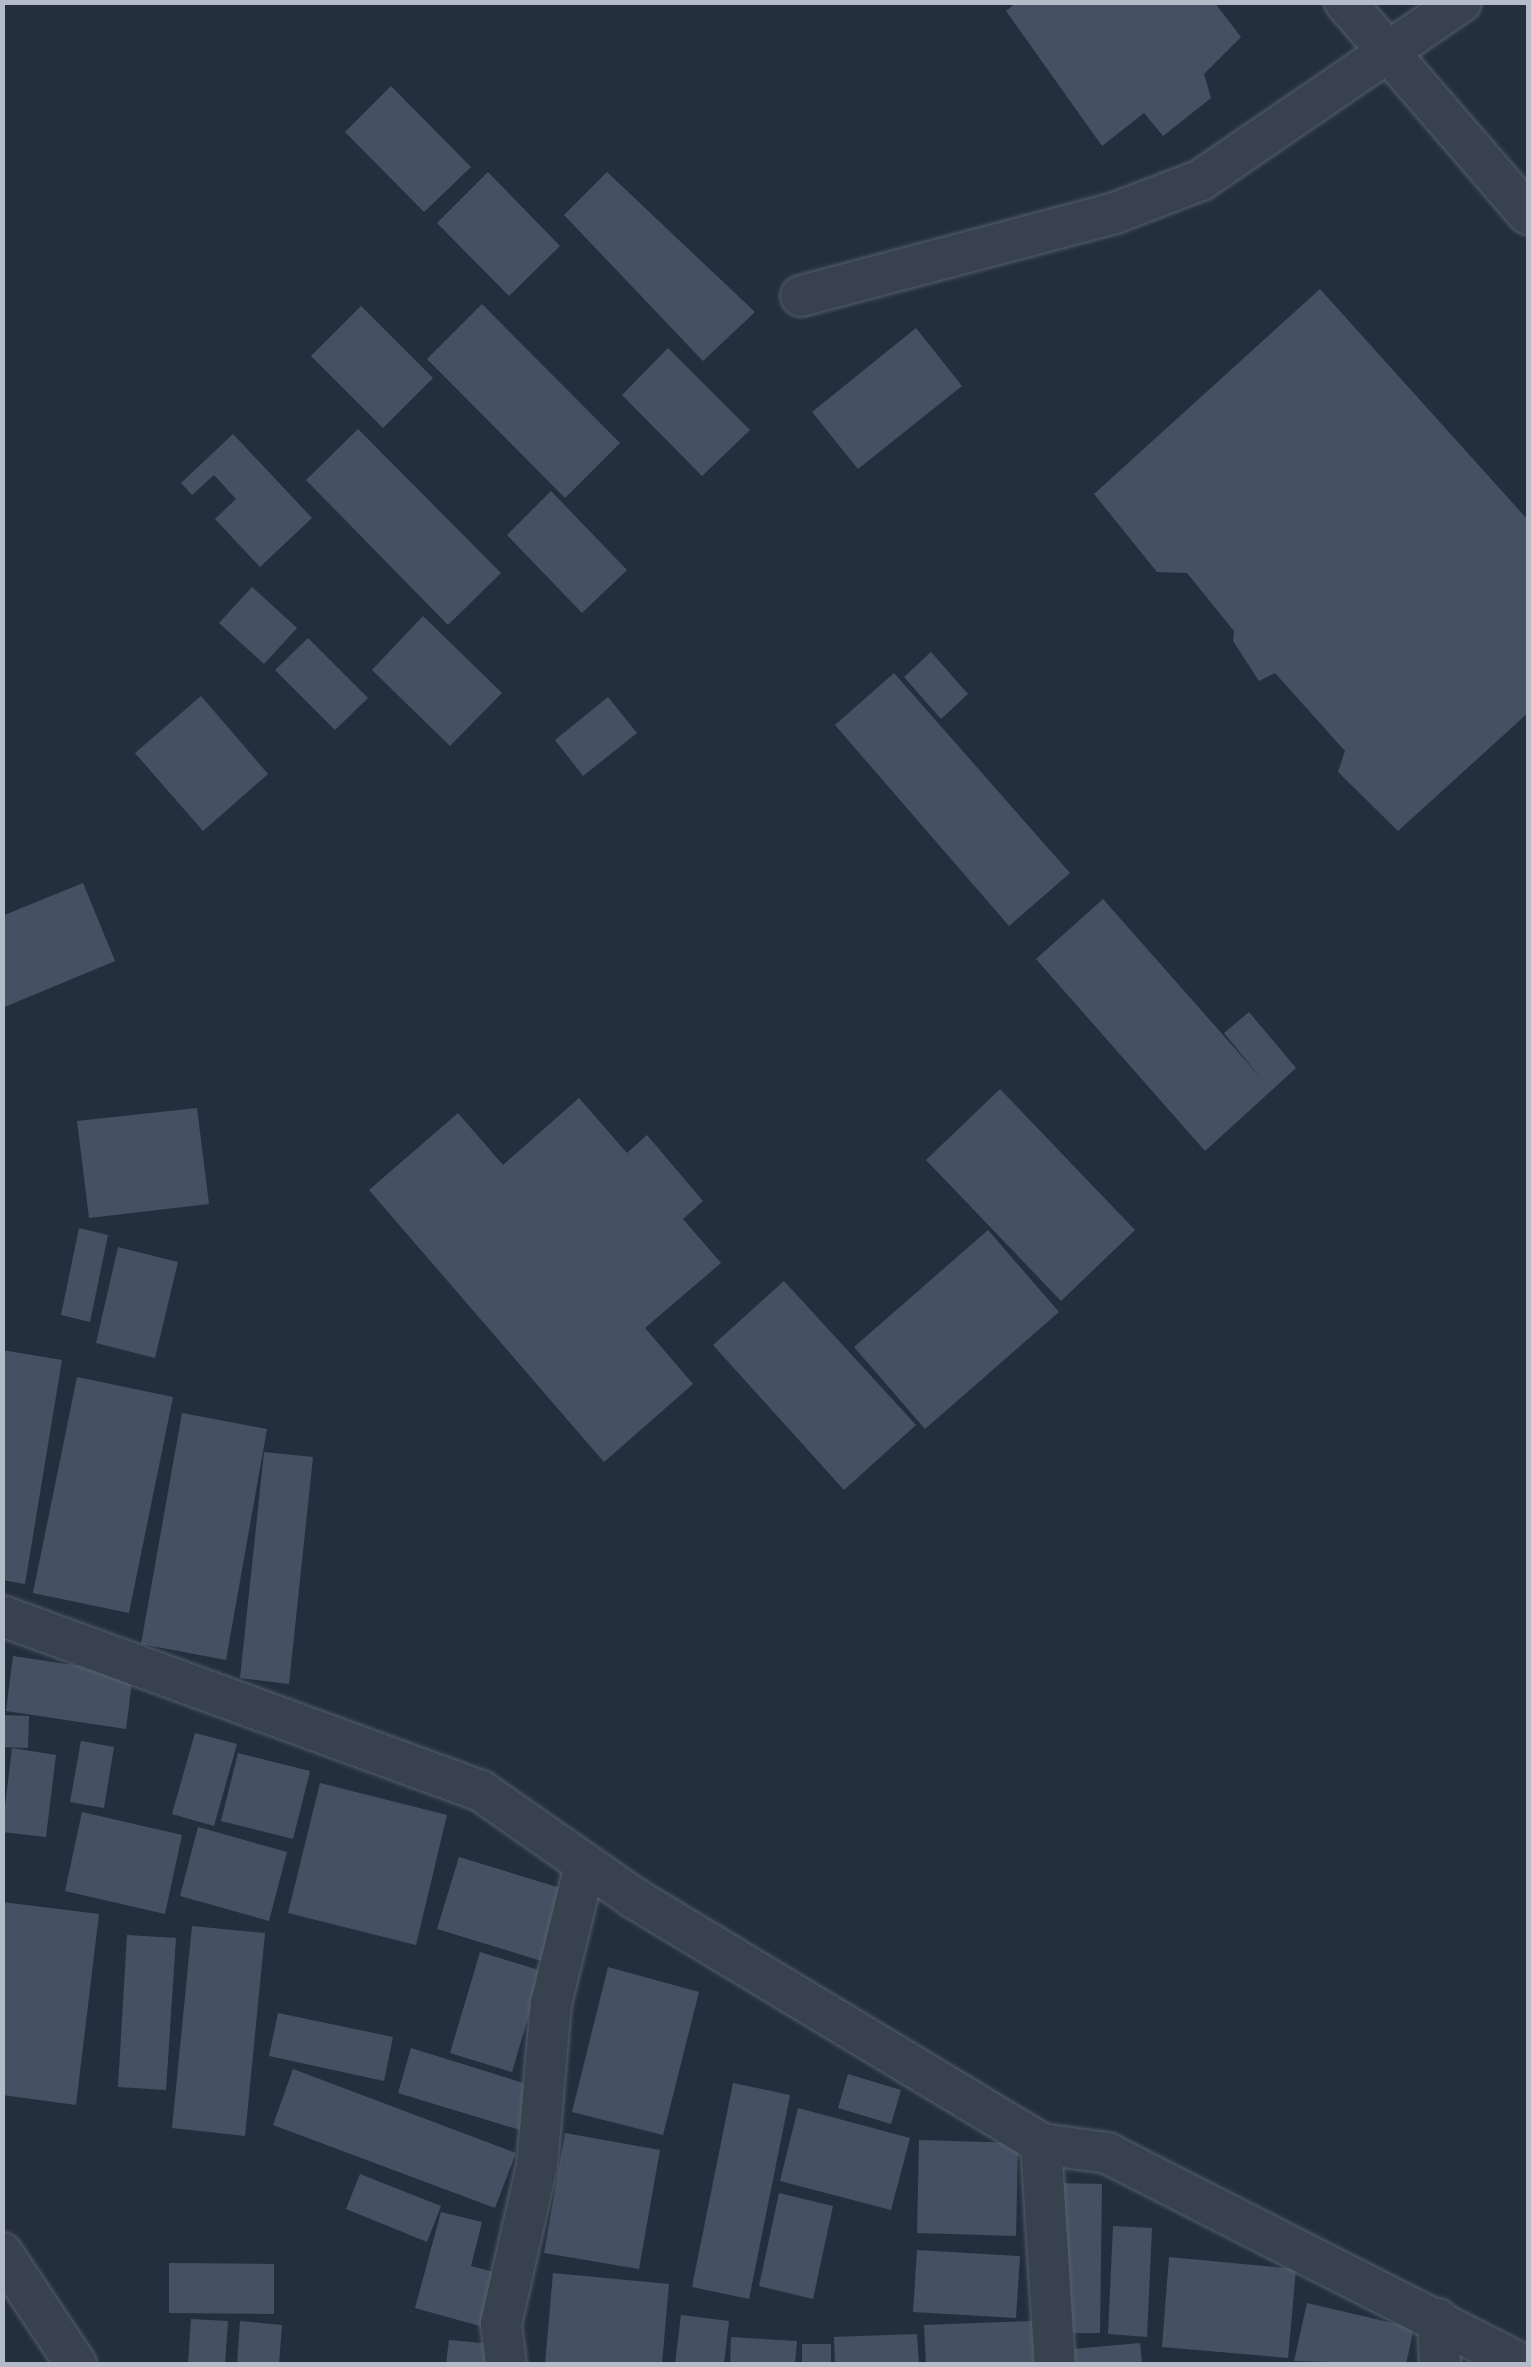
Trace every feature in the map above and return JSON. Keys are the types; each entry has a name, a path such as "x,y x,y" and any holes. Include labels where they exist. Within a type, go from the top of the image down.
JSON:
{"street":[{"path":"1345,2 1387,58 1528,214"},
{"path":"800,296 1116,213 1201,180 1387,58 1461,2"},
{"path":"2,1616 482,1791 585,1864 1041,2144 1108,2152 1522,2364"},
{"path":"506,2364 502,2324 537,2166 551,2004 585,1864"},
{"path":"1041,2144 1055,2364"},
{"path":"2,2252 76,2364"},
{"path":"1438,2319 1440,2364"}],"building":[{"path":"1017,2 1214,2 1241,37 1204,74 1211,98 1163,136 1144,113 1102,146 1006,11"},
{"path":"391,86 471,167 424,212 345,132"},
{"path":"488,172 560,246 509,296 437,223"},
{"path":"607,172 755,312 703,361 564,215"},
{"path":"1320,289 1528,520 1528,713 1398,831 1338,772 1345,751 1275,673 1259,681 1233,641 1234,631 1187,573 1157,572 1094,494"},
{"path":"482,304 620,443 565,498 427,359"},
{"path":"361,306 433,378 383,428 311,356"},
{"path":"916,328 962,386 858,469 812,412"},
{"path":"668,348 750,430 702,476 622,395"},
{"path":"358,429 501,573 448,625 306,480"},
{"path":"233,434 312,518 260,567 215,519 236,499 214,475 192,495 181,483"},
{"path":"551,491 627,570 582,613 507,535"},
{"path":"252,587 297,628 264,664 219,623"},
{"path":"423,616 502,693 450,746 372,670"},
{"path":"308,638 368,698 335,730 275,670"},
{"path":"931,652 968,694 941,719 904,677"},
{"path":"894,673 1070,873 1009,926 835,725"},
{"path":"201,696 268,774 203,831 135,753"},
{"path":"608,697 637,733 583,776 555,740"},
{"path":"83,883 115,961 2,1008 2,916"},
{"path":"1103,899 1261,1078 1224,1033 1249,1012 1296,1068 1205,1151 1036,959"},
{"path":"1000,1089 1135,1230 1061,1301 926,1160"},
{"path":"579,1098 627,1153 647,1135 703,1201 683,1219 721,1263 645,1328 693,1384 604,1462 369,1190 458,1113 503,1165"},
{"path":"197,1108 209,1204 89,1218 77,1121"},
{"path":"79,1228 108,1235 90,1322 61,1315"},
{"path":"988,1230 1059,1312 925,1429 854,1347"},
{"path":"118,1247 178,1262 155,1358 96,1343"},
{"path":"784,1281 916,1425 844,1490 713,1345"},
{"path":"2,1350 62,1360 25,1584 2,1580"},
{"path":"77,1377 173,1397 129,1613 33,1593"},
{"path":"182,1413 267,1429 226,1660 141,1644"},
{"path":"264,1452 313,1457 289,1684 240,1678"},
{"path":"13,1656 133,1674 126,1729 6,1711"},
{"path":"2,1715 29,1716 28,1748 2,1747"},
{"path":"195,1733 237,1744 214,1826 172,1814"},
{"path":"81,1741 114,1747 104,1808 70,1802"},
{"path":"12,1748 56,1755 46,1837 2,1832"},
{"path":"238,1753 310,1771 293,1839 221,1821"},
{"path":"320,1783 447,1815 416,1945 288,1913"},
{"path":"82,1812 182,1835 165,1914 65,1891"},
{"path":"198,1827 287,1852 269,1921 180,1896"},
{"path":"459,1857 567,1890 545,1962 437,1929"},
{"path":"2,1902 99,1914 76,2105 2,2095"},
{"path":"192,1926 265,1933 245,2136 172,2128"},
{"path":"127,1935 176,1938 166,2090 118,2087"},
{"path":"480,1952 542,1971 512,2072 450,2053"},
{"path":"608,1967 699,1992 663,2135 572,2112"},
{"path":"278,2013 393,2037 384,2081 269,2056"},
{"path":"411,2048 533,2086 520,2130 398,2093"},
{"path":"293,2069 516,2153 495,2208 273,2125"},
{"path":"848,2074 901,2090 891,2124 838,2108"},
{"path":"733,2083 790,2095 749,2299 692,2287"},
{"path":"798,2108 910,2138 891,2210 780,2181"},
{"path":"565,2133 660,2150 639,2269 544,2253"},
{"path":"919,2140 1018,2143 1016,2236 917,2233"},
{"path":"360,2174 441,2206 427,2242 346,2209"},
{"path":"1057,2183 1102,2184 1100,2333 1054,2333"},
{"path":"779,2193 833,2206 813,2299 759,2286"},
{"path":"441,2212 482,2222 471,2266 501,2274 487,2328 415,2308"},
{"path":"1113,2226 1152,2228 1147,2337 1108,2334"},
{"path":"917,2250 1020,2256 1016,2318 913,2312"},
{"path":"1169,2257 1296,2269 1288,2358 1162,2347"},
{"path":"169,2263 274,2264 274,2314 169,2313"},
{"path":"553,2273 669,2284 662,2364 545,2364"},
{"path":"1307,2303 1414,2328 1406,2364 1294,2361"},
{"path":"681,2315 729,2321 724,2364 675,2364"},
{"path":"191,2319 228,2321 225,2364 188,2364"},
{"path":"240,2321 282,2325 279,2364 237,2364"},
{"path":"1032,2321 1034,2364 926,2364 924,2325"},
{"path":"917,2334 919,2364 835,2364 834,2337"},
{"path":"731,2337 797,2341 795,2364 730,2364"},
{"path":"449,2340 493,2344 491,2364 446,2364"},
{"path":"1140,2343 1142,2364 1064,2364 1062,2350"},
{"path":"802,2344 831,2344 831,2364 802,2364"}]}
